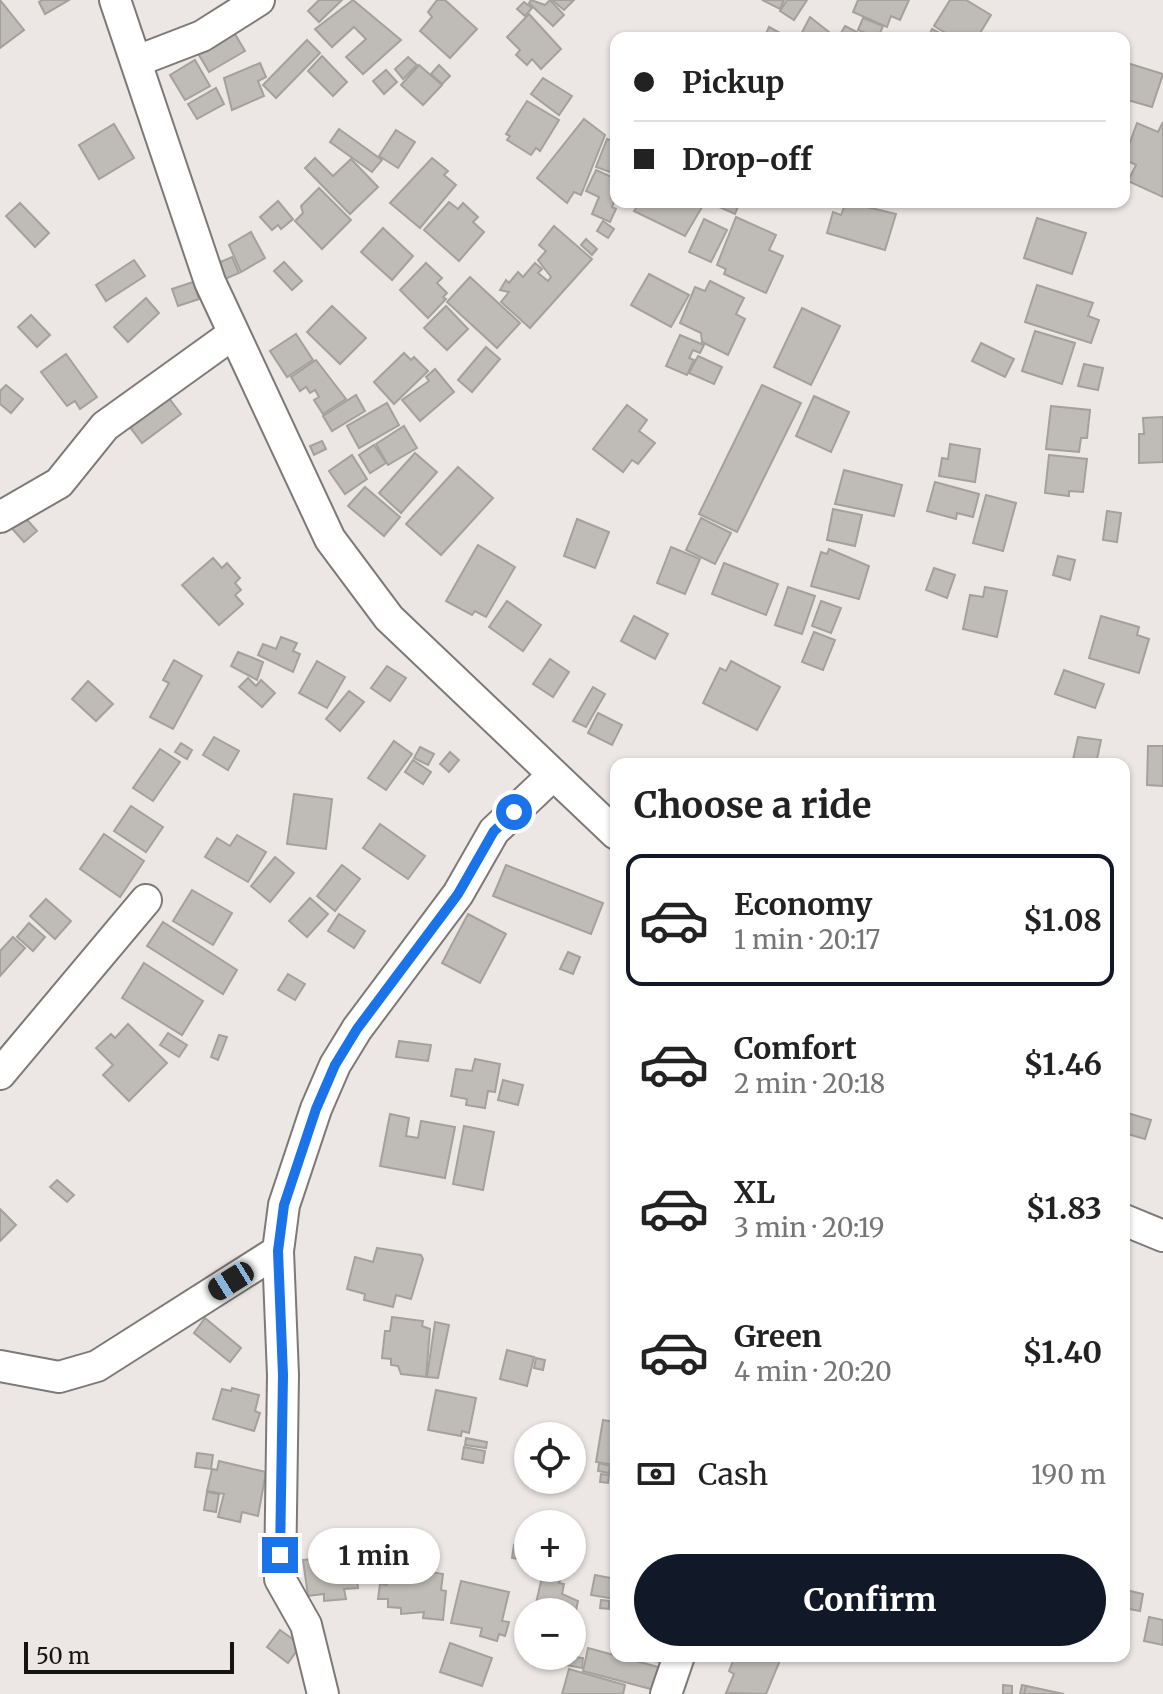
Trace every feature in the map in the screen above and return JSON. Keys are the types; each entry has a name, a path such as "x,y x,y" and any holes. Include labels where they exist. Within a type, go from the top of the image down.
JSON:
{"street":[{"path":"115,0 210,282 330,539 389,618 610,829"},
{"path":"137,61 202,36 259,0"},
{"path":"0,517 59,483 105,426 233,334"},
{"path":"323,1694 306,1625 280,1579 283,1375 278,1251 284,1205 316,1109 335,1065 357,1029 458,894 494,831 552,776"},
{"path":"0,1074 146,900"},
{"path":"1130,1222 1163,1236"},
{"path":"0,1366 59,1377 97,1366 278,1251"},
{"path":"666,1694 677,1662"}],"building":[{"path":"0,0 24,30 0,48"},
{"path":"69,0 45,14 39,2"},
{"path":"319,0 342,0 319,22 308,11"},
{"path":"353,0 401,40 363,74 346,57 366,39 354,27 332,47 315,29"},
{"path":"437,0 445,0 477,29 450,58 420,31 432,17 428,12"},
{"path":"531,0 545,5 550,0 564,15 553,26 529,3"},
{"path":"552,0 574,0 564,10"},
{"path":"762,0 784,0 780,9"},
{"path":"787,0 807,0 794,20 780,11"},
{"path":"858,0 909,0 900,20 891,16 887,27 853,12"},
{"path":"950,0 966,0 991,15 981,32 944,32 934,26"},
{"path":"524,2 532,8 525,16 517,9"},
{"path":"529,14 561,49 541,69 532,59 527,65 516,55 520,50 507,37"},
{"path":"810,17 829,32 802,32"},
{"path":"863,18 883,26 880,32 858,30"},
{"path":"845,26 856,32 842,32"},
{"path":"232,29 245,51 209,72 196,50"},
{"path":"307,40 320,53 276,98 263,85"},
{"path":"322,56 347,82 333,96 308,71"},
{"path":"408,57 417,65 403,79 395,69"},
{"path":"195,60 210,86 185,100 170,75"},
{"path":"260,63 266,77 258,81 264,96 232,110 224,78"},
{"path":"1130,64 1163,74 1152,107 1130,101"},
{"path":"419,65 442,85 423,105 401,85"},
{"path":"439,65 450,76 442,84 431,74"},
{"path":"386,70 397,82 384,94 373,81"},
{"path":"543,78 572,96 559,115 531,94"},
{"path":"216,88 224,104 197,119 188,104"},
{"path":"527,101 559,120 540,151 536,148 531,155 507,140 510,136 506,134"},
{"path":"584,119 605,135 581,195 574,192 567,203 537,178"},
{"path":"1163,122 1163,197 1130,182 1136,165 1130,162 1130,142 1137,123 1158,132"},
{"path":"114,124 134,158 99,179 79,145"},
{"path":"339,129 382,160 372,172 330,142"},
{"path":"396,130 415,142 398,168 379,156"},
{"path":"607,139 610,140 610,172 596,167"},
{"path":"315,158 333,176 351,159 378,187 350,214 305,168"},
{"path":"432,158 448,171 444,175 456,185 420,228 390,203"},
{"path":"596,170 610,176 610,208 616,209 610,222 592,214 599,197 586,191"},
{"path":"319,188 351,220 322,249 295,221 303,213 301,206"},
{"path":"278,201 293,219 281,229 278,225 272,230 260,217"},
{"path":"449,202 458,209 463,203 478,217 473,222 484,232 459,261 424,230"},
{"path":"20,203 49,233 35,247 6,216"},
{"path":"636,208 701,208 685,236 634,211"},
{"path":"721,208 738,208 735,214"},
{"path":"844,208 871,208 896,214 885,250 827,233 833,212 841,215"},
{"path":"736,217 776,235 769,250 783,256 766,293 724,274 726,269 717,265"},
{"path":"1037,218 1086,233 1072,274 1024,258"},
{"path":"704,219 727,230 711,262 689,252"},
{"path":"603,221 614,229 608,238 597,231"},
{"path":"554,226 592,259 530,328 501,302 509,292 500,290 506,280 509,283 518,272 523,277 535,263 542,269 538,273 548,281 551,277 538,260 546,251 539,245"},
{"path":"383,228 413,256 392,280 361,252"},
{"path":"251,232 265,258 241,272 229,245"},
{"path":"586,239 597,249 592,255 581,245"},
{"path":"232,257 239,273 225,279 218,263"},
{"path":"134,260 145,276 106,301 96,285"},
{"path":"284,262 302,281 292,290 274,271"},
{"path":"426,263 442,278 437,283 447,293 443,297 446,299 428,318 400,290"},
{"path":"649,274 689,295 671,327 631,305"},
{"path":"470,277 520,323 497,348 447,302"},
{"path":"710,281 744,298 736,314 745,319 728,355 702,342 701,333 680,323 695,287 705,291"},
{"path":"193,282 199,299 178,306 172,289"},
{"path":"1037,285 1093,303 1088,316 1099,320 1091,343 1025,322"},
{"path":"146,298 159,313 128,342 114,327"},
{"path":"332,306 366,338 340,364 307,332"},
{"path":"446,306 468,329 447,350 424,328"},
{"path":"802,308 840,326 811,385 774,367"},
{"path":"31,315 50,335 37,347 18,327"},
{"path":"1035,331 1075,343 1062,384 1022,371"},
{"path":"296,334 313,360 287,377 270,351"},
{"path":"680,335 704,345 700,353 693,350 689,358 694,360 687,375 666,366"},
{"path":"981,343 1014,359 1005,377 972,361"},
{"path":"486,347 500,359 472,392 458,380"},
{"path":"404,353 411,360 414,357 428,371 394,404 374,382"},
{"path":"66,354 97,397 80,409 75,401 67,406 41,372"},
{"path":"698,356 722,367 714,384 689,373"},
{"path":"316,360 346,399 323,414 314,400 319,397 315,390 310,393 306,387 300,391 291,377"},
{"path":"1084,364 1103,368 1098,390 1078,386"},
{"path":"435,369 454,392 420,421 402,400 429,381 426,377"},
{"path":"6,385 23,399 11,413 0,404 0,391"},
{"path":"762,385 801,403 737,532 699,514"},
{"path":"165,393 181,414 142,443 126,422"},
{"path":"356,395 365,411 332,431 323,416"},
{"path":"814,396 849,412 831,452 796,436"},
{"path":"387,403 399,425 359,448 347,426"},
{"path":"627,405 647,420 639,431 655,443 638,464 632,460 623,472 593,449"},
{"path":"1051,406 1090,410 1087,438 1081,438 1079,452 1046,449"},
{"path":"1163,417 1163,462 1139,463 1139,434 1144,434 1143,418"},
{"path":"404,426 417,448 388,465 376,444"},
{"path":"322,441 326,449 314,455 310,446"},
{"path":"950,444 980,449 975,482 939,476 942,458 948,459"},
{"path":"374,445 386,463 370,473 359,455"},
{"path":"415,453 437,472 401,513 379,493"},
{"path":"352,455 367,479 345,494 329,471"},
{"path":"1049,455 1087,459 1083,492 1069,491 1069,496 1045,493"},
{"path":"458,467 493,498 441,555 406,524"},
{"path":"844,470 902,485 894,516 835,504"},
{"path":"935,482 979,494 973,517 957,513 956,519 927,511"},
{"path":"365,487 400,517 384,536 348,506"},
{"path":"986,495 1016,503 1003,551 973,543"},
{"path":"833,509 862,515 855,546 827,540"},
{"path":"1107,511 1121,513 1117,542 1103,540"},
{"path":"22,514 37,531 24,542 9,525"},
{"path":"701,518 731,533 715,564 686,550"},
{"path":"577,519 609,532 595,568 564,556"},
{"path":"478,545 515,567 486,617 475,611 472,615 446,601"},
{"path":"671,547 700,559 685,594 657,583"},
{"path":"829,549 869,566 859,599 811,586 821,552 827,554"},
{"path":"1058,556 1075,560 1070,580 1053,575"},
{"path":"213,558 222,568 227,563 240,578 235,583 241,590 235,595 243,604 219,625 182,585"},
{"path":"724,563 778,584 766,615 712,594"},
{"path":"934,568 955,575 947,598 926,590"},
{"path":"788,587 815,596 802,634 775,625"},
{"path":"985,587 1007,591 997,637 963,629 970,595 983,597"},
{"path":"507,601 541,625 523,651 489,627"},
{"path":"821,601 841,608 831,633 812,626"},
{"path":"634,616 668,634 655,659 621,641"},
{"path":"1101,616 1139,627 1137,635 1149,639 1139,673 1089,658"},
{"path":"814,632 835,640 823,670 802,662"},
{"path":"281,637 297,643 293,651 300,654 293,672 258,655 263,644 276,649"},
{"path":"238,652 263,662 257,680 231,666"},
{"path":"550,659 569,672 553,697 533,684"},
{"path":"174,660 202,676 173,729 150,717 169,683 163,680"},
{"path":"317,661 345,677 327,708 299,693"},
{"path":"731,661 780,687 757,730 703,703 720,668 726,671"},
{"path":"387,666 406,678 390,701 371,688"},
{"path":"1064,670 1104,684 1095,708 1055,694"},
{"path":"248,678 256,686 261,680 275,693 262,707 239,687"},
{"path":"88,681 113,704 96,721 72,699"},
{"path":"593,687 605,694 586,727 573,721"},
{"path":"349,691 364,702 340,731 326,719"},
{"path":"598,713 622,725 612,745 588,733"},
{"path":"214,737 239,751 228,770 203,755"},
{"path":"1078,737 1101,740 1097,758 1073,758"},
{"path":"394,741 412,754 386,790 368,778"},
{"path":"181,743 192,750 187,759 175,752"},
{"path":"1148,746 1163,746 1163,786 1147,785"},
{"path":"420,747 434,754 428,765 414,758"},
{"path":"160,749 180,762 153,801 133,788"},
{"path":"450,752 459,760 449,772 440,764"},
{"path":"413,760 431,772 423,784 405,772"},
{"path":"294,794 332,799 326,849 287,844"},
{"path":"131,806 163,827 146,852 114,831"},
{"path":"380,824 425,856 408,879 363,848"},
{"path":"104,834 144,861 120,897 80,869"},
{"path":"237,835 266,852 248,882 205,857 217,838 230,846"},
{"path":"275,857 294,873 270,902 251,886"},
{"path":"342,865 360,879 335,911 317,896"},
{"path":"506,865 603,903 591,934 493,896"},
{"path":"192,890 232,913 213,945 173,921"},
{"path":"310,898 328,914 307,937 289,921"},
{"path":"46,899 71,921 55,939 30,916"},
{"path":"339,914 365,931 354,948 328,931"},
{"path":"468,914 506,934 480,983 442,963"},
{"path":"163,922 237,970 223,994 147,946"},
{"path":"29,923 45,937 33,951 17,937"},
{"path":"13,937 25,948 0,976 0,951"},
{"path":"568,952 580,957 573,974 560,969"},
{"path":"144,963 203,1001 182,1035 122,998"},
{"path":"288,974 305,984 295,1000 278,990"},
{"path":"128,1024 167,1063 129,1101 103,1075 113,1065 96,1048 111,1034 115,1038"},
{"path":"168,1033 187,1045 179,1057 160,1045"},
{"path":"219,1035 227,1037 218,1060 211,1057"},
{"path":"399,1041 431,1045 428,1061 396,1057"},
{"path":"475,1059 500,1064 495,1092 488,1091 485,1108 466,1105 467,1099 451,1096 456,1069 472,1071"},
{"path":"503,1080 523,1085 518,1105 498,1100"},
{"path":"390,1114 409,1118 406,1136 418,1138 421,1121 455,1127 445,1178 380,1166"},
{"path":"1130,1114 1151,1120 1145,1139 1130,1135"},
{"path":"464,1126 494,1132 483,1190 453,1184"},
{"path":"57,1180 74,1195 67,1202 50,1187"},
{"path":"0,1209 16,1225 0,1241"},
{"path":"377,1248 421,1255 423,1259 411,1299 396,1295 393,1307 364,1300 365,1294 347,1289 355,1257 373,1262"},
{"path":"392,1317 423,1321 422,1326 430,1329 426,1377 401,1374 398,1366 391,1365 391,1359 382,1358 385,1331 390,1331"},
{"path":"205,1318 241,1348 230,1362 194,1333"},
{"path":"435,1322 449,1325 438,1378 427,1377"},
{"path":"507,1350 534,1357 527,1386 500,1379"},
{"path":"536,1358 545,1360 543,1370 534,1368"},
{"path":"232,1388 259,1395 255,1411 260,1413 254,1431 213,1419 222,1389 231,1391"},
{"path":"436,1390 476,1398 469,1433 462,1431 461,1436 428,1430"},
{"path":"603,1420 610,1421 610,1464 596,1462"},
{"path":"466,1438 487,1442 486,1448 465,1445"},
{"path":"464,1447 485,1451 483,1463 462,1459"},
{"path":"197,1453 213,1455 211,1469 195,1467"},
{"path":"219,1461 266,1472 258,1516 242,1512 240,1522 218,1517 224,1494 207,1491 212,1469 217,1470"},
{"path":"599,1463 610,1466 609,1473 598,1471"},
{"path":"601,1474 609,1475 608,1483 600,1482"},
{"path":"207,1492 219,1494 216,1512 204,1510"},
{"path":"338,1548 338,1553 351,1552 352,1558 355,1558 358,1588 344,1589 346,1599 324,1601 324,1594 308,1596 303,1560 316,1559 315,1551"},
{"path":"405,1556 425,1558 424,1566 432,1567 431,1572 443,1574 441,1590 446,1591 443,1620 423,1618 424,1612 401,1614 401,1608 388,1607 388,1599 378,1599 380,1584 387,1585 387,1572 391,1572 395,1559 405,1560"},
{"path":"595,1575 610,1578 610,1598 591,1595"},
{"path":"461,1581 509,1592 502,1621 509,1622 505,1636 499,1634 497,1641 480,1636 482,1628 451,1623"},
{"path":"541,1582 559,1582 564,1584 562,1594 571,1598 537,1598"},
{"path":"1130,1591 1143,1594 1140,1611 1130,1609"},
{"path":"601,1600 609,1601 609,1609 600,1608"},
{"path":"1149,1617 1163,1620 1163,1645 1144,1641"},
{"path":"280,1630 301,1645 288,1663 267,1647"},
{"path":"450,1643 492,1658 482,1686 440,1672"},
{"path":"588,1648 610,1654 610,1662 640,1662 669,1670 662,1692 583,1671 586,1670"},
{"path":"733,1662 779,1662 766,1694 726,1693 734,1674 729,1671"},
{"path":"569,1670 625,1685 623,1694 562,1694"},
{"path":"1003,1685 1012,1686 1012,1694 1003,1694"},
{"path":"1022,1685 1060,1694 1020,1694"},
{"path":"1026,1686 1064,1694 1024,1694"}],"route":[{"path":"280,1555 283,1375 278,1251 284,1205 316,1109 335,1065 357,1029 458,894 494,831 514,812"}]}
